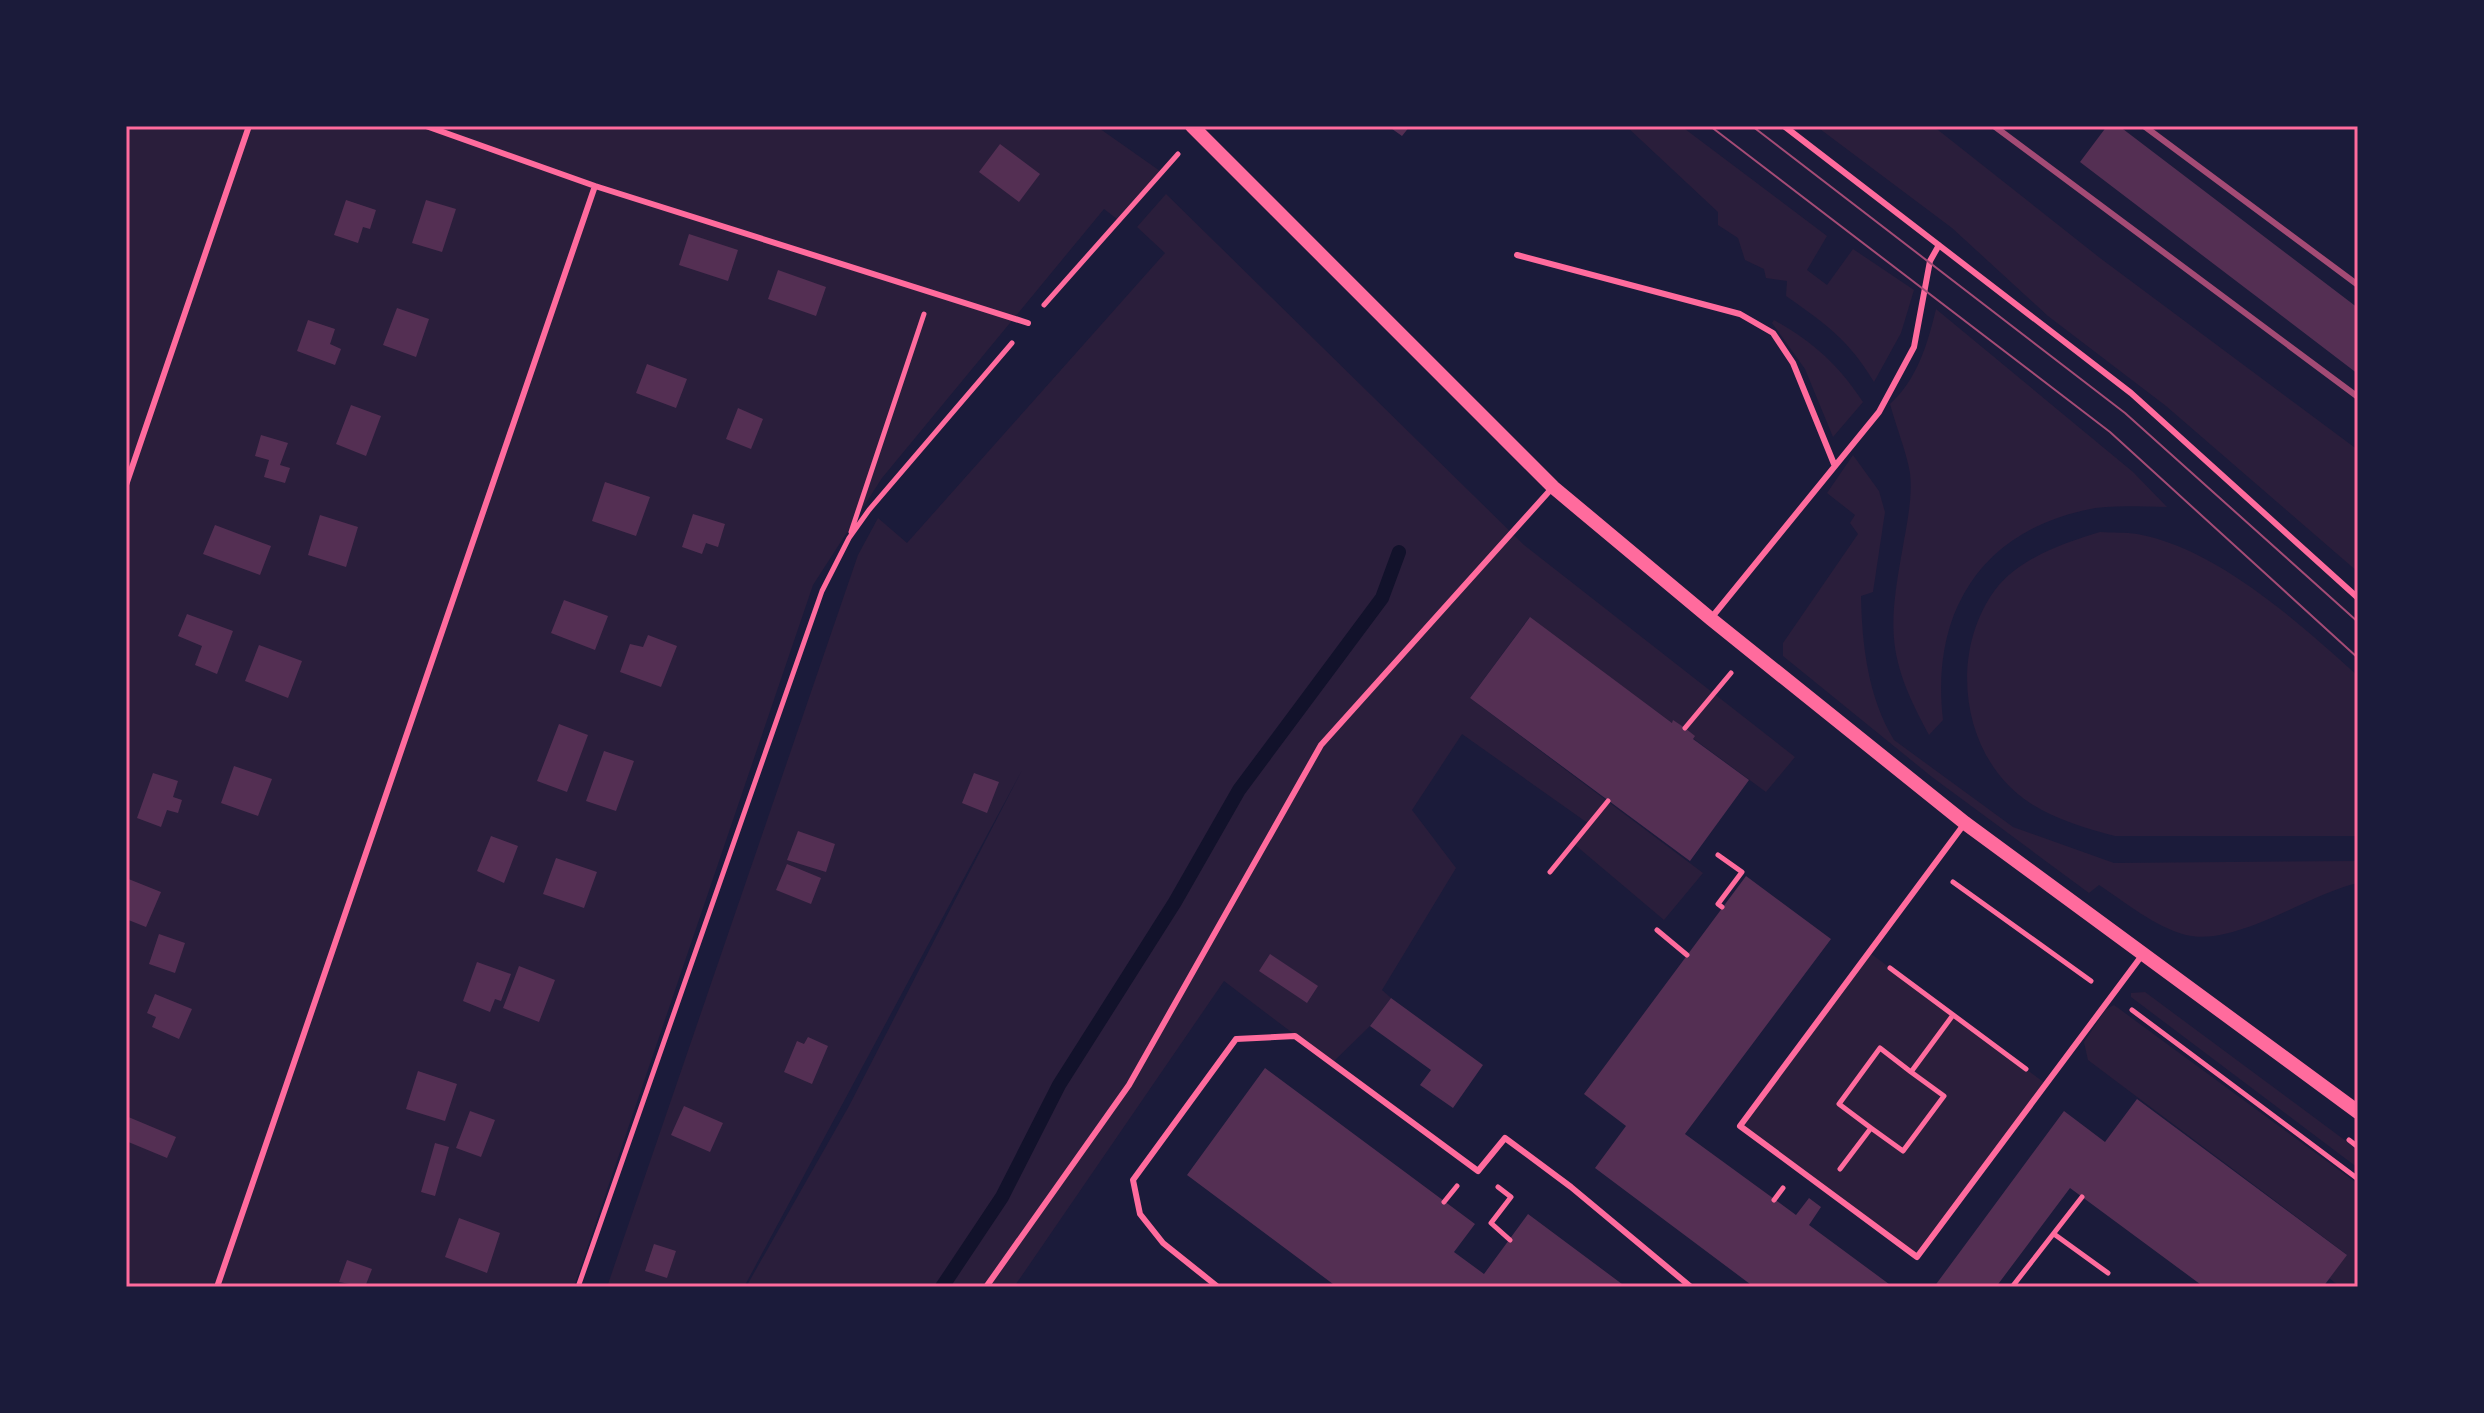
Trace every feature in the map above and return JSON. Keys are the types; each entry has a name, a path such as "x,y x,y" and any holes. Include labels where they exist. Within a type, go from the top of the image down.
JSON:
{"street":[{"path":"1192,126 1553,487 1749,650 1965,823 2358,1112"}],"lane":[{"path":"126,485 249,126"},
{"path":"426,126 595,186 1028,323"},
{"path":"1784,126 2131,393 2358,598"},
{"path":"217,1287 595,186"},
{"path":"1711,619 1879,412 1914,347 1930,261 1939,245"},
{"path":"1517,255 1740,314 1773,333 1793,363 1834,464"},
{"path":"986,1287 1129,1085 1321,745 1553,487"},
{"path":"1965,823 1740,1126 1917,1257 2143,954"},
{"path":"1218,1287 1163,1243 1140,1214 1133,1180 1236,1039 1295,1036 1478,1171 1505,1138 1571,1187 1691,1287"}],"path":[{"path":"849,538 930,294"},
{"path":"578,1287 822,591 849,538 869,510"},
{"path":"1685,728 1749,650"},
{"path":"1550,872 1608,801"},
{"path":"1718,855 1742,872 1718,904 1722,907"},
{"path":"1932,868 2112,995 2358,1179"},
{"path":"1657,930 1687,955"},
{"path":"1870,953 2046,1084"},
{"path":"1911,1072 1953,1015"},
{"path":"1880,1048 1944,1096 1903,1151 1871,1128 1839,1104 1880,1048"},
{"path":"1825,1189 1871,1128"},
{"path":"1478,1171 1511,1197 1491,1223 1510,1240"},
{"path":"1444,1202 1456,1187"},
{"path":"2012,1287 2082,1197"},
{"path":"2054,1234 2128,1287"}],"shaded area":[{"path":"126,126 1096,126 1160,171 1117,219 1104,209 882,478 813,585 574,1287 126,1287"},
{"path":"1626,126 1681,126 1827,236 1807,270 1827,285 1853,249 1914,290 1901,333 1874,382 1855,354 1835,333 1786,296 1787,281 1766,278 1764,269 1745,260 1738,238 1718,225 1718,212"},
{"path":"1816,126 1933,126 2100,258 2358,450 2358,572 2166,406 2048,316 1952,228"},
{"path":"1166,194 1524,545 1795,757 1766,792 1529,618 1470,698 1703,873 1664,920 1574,844 1589,824 1462,734 1412,810 1456,868 1382,990 1391,998 1370,1026 1332,1063 1224,981 1014,1287 746,1287 849,1106 1022,770 744,1287 607,1287 858,555 878,518 907,543 1165,253 1137,227"},
{"path":"1936,309 2133,472 2167,507 2113,507 2081,511 2044,523 2013,540 1988,561 1968,587 1954,616 1945,648 1941,683 1943,720 1929,735 1906,687 1895,646 1894,605 1911,483 1890,404 1914,372 1925,348"},
{"path":"1774,320 1824,355 1863,402 1833,437 1805,369 1772,323"},
{"path":"1853,455 1879,491 1885,512 1873,592 1861,596 1865,652 1872,688 1894,740 2013,827 2114,863 2358,861 2358,883 2227,933 2206,937 2174,931 2099,885 2089,893 1932,777 1783,656 1783,643 1858,534 1850,523 1855,515 1827,493"},
{"path":"2100,532 2137,534 2167,542 2227,571 2284,612 2358,676 2358,836 2115,836 2050,814 2030,803 2007,784 1989,760 1976,733 1969,704 1967,674 1971,644 1980,616 1995,590 2016,569 2057,547"},
{"path":"1870,953 2046,1084 1917,1257 1740,1126"},
{"path":"2145,992 2358,1150 2358,1168 2131,997 2131,993"},
{"path":"2114,1005 2358,1184 2358,1287 2340,1287 2329,1278 2346,1254 2088,1060 2084,1042 2106,1009"}],"building":[{"path":"1388,126 1410,126 1402,136"},
{"path":"2107,126 2119,126 2358,308 2358,374 2080,162"},
{"path":"1000,144 1040,174 1019,202 979,172"},
{"path":"346,200 376,210 370,229 363,227 358,243 334,235"},
{"path":"426,200 456,209 442,252 412,243"},
{"path":"689,234 738,250 728,281 679,265"},
{"path":"778,270 826,287 816,316 768,299"},
{"path":"397,308 429,319 416,357 383,345"},
{"path":"308,320 335,329 330,344 341,349 335,365 297,351"},
{"path":"647,364 687,379 676,408 636,393"},
{"path":"351,405 381,416 366,456 336,444"},
{"path":"738,408 763,419 751,449 726,439"},
{"path":"261,435 288,443 280,465 290,468 285,483 264,477 269,460 255,456"},
{"path":"605,482 650,497 636,536 592,521"},
{"path":"693,514 725,524 718,547 706,543 702,554 682,547"},
{"path":"320,515 358,527 346,567 308,555"},
{"path":"215,525 271,546 260,575 203,554"},
{"path":"564,600 608,616 595,650 551,633"},
{"path":"187,614 233,631 217,674 195,665 202,646 178,636"},
{"path":"1530,617 1672,723 1673,720 1685,728 1695,736 1693,739 1749,780 1690,861 1470,698"},
{"path":"648,635 677,646 661,687 620,672 630,644 643,647"},
{"path":"259,645 302,661 288,698 245,681"},
{"path":"559,724 588,735 567,792 537,781"},
{"path":"604,751 634,761 616,811 586,801"},
{"path":"234,766 272,779 258,816 221,803"},
{"path":"153,773 178,781 173,797 182,800 178,813 167,810 161,827 137,818"},
{"path":"974,773 999,782 987,813 962,803"},
{"path":"798,831 835,844 826,872 787,860"},
{"path":"491,836 518,846 504,883 477,871"},
{"path":"556,858 597,872 584,908 543,894"},
{"path":"787,864 821,878 811,904 776,890"},
{"path":"1746,876 1831,939 1685,1134 1796,1215 1809,1198 1821,1207 1809,1225 1893,1287 1754,1287 1595,1168 1626,1126 1584,1094"},
{"path":"126,878 161,892 146,927 126,919"},
{"path":"159,934 185,943 175,973 149,964"},
{"path":"1270,954 1318,986 1307,1003 1259,971"},
{"path":"477,962 511,974 501,1001 495,999 490,1012 463,1001"},
{"path":"519,966 555,980 539,1022 503,1008"},
{"path":"155,994 192,1009 179,1039 152,1027 156,1017 147,1013"},
{"path":"1391,998 1483,1065 1453,1108 1420,1085 1431,1070 1370,1026"},
{"path":"808,1037 828,1046 812,1084 784,1072 797,1041 804,1044"},
{"path":"1265,1068 1475,1224 1454,1252 1484,1274 1528,1214 1626,1287 1337,1287 1187,1175"},
{"path":"418,1071 457,1084 445,1121 406,1109"},
{"path":"2137,1099 2347,1255 2323,1287 2204,1287 2070,1188 1996,1287 1934,1287 2064,1111 2105,1142"},
{"path":"684,1106 723,1123 710,1152 671,1135"},
{"path":"470,1111 495,1120 481,1157 456,1148"},
{"path":"126,1116 176,1137 167,1158 126,1141"},
{"path":"435,1143 449,1147 435,1196 421,1192"},
{"path":"459,1218 500,1233 487,1273 445,1257"},
{"path":"654,1244 676,1251 667,1278 645,1271"},
{"path":"347,1260 372,1269 365,1287 339,1282"}],"waterway":[{"path":"942,1287 1002,1197 1059,1085 1175,902 1239,790 1382,598 1399,552"}],"tram line":[{"path":"1710,126 2110,432 2358,658"},
{"path":"1752,126 2125,413 2358,622"}],"railway":[{"path":"1994,126 2358,397"},
{"path":"2144,126 2358,285"}]}
